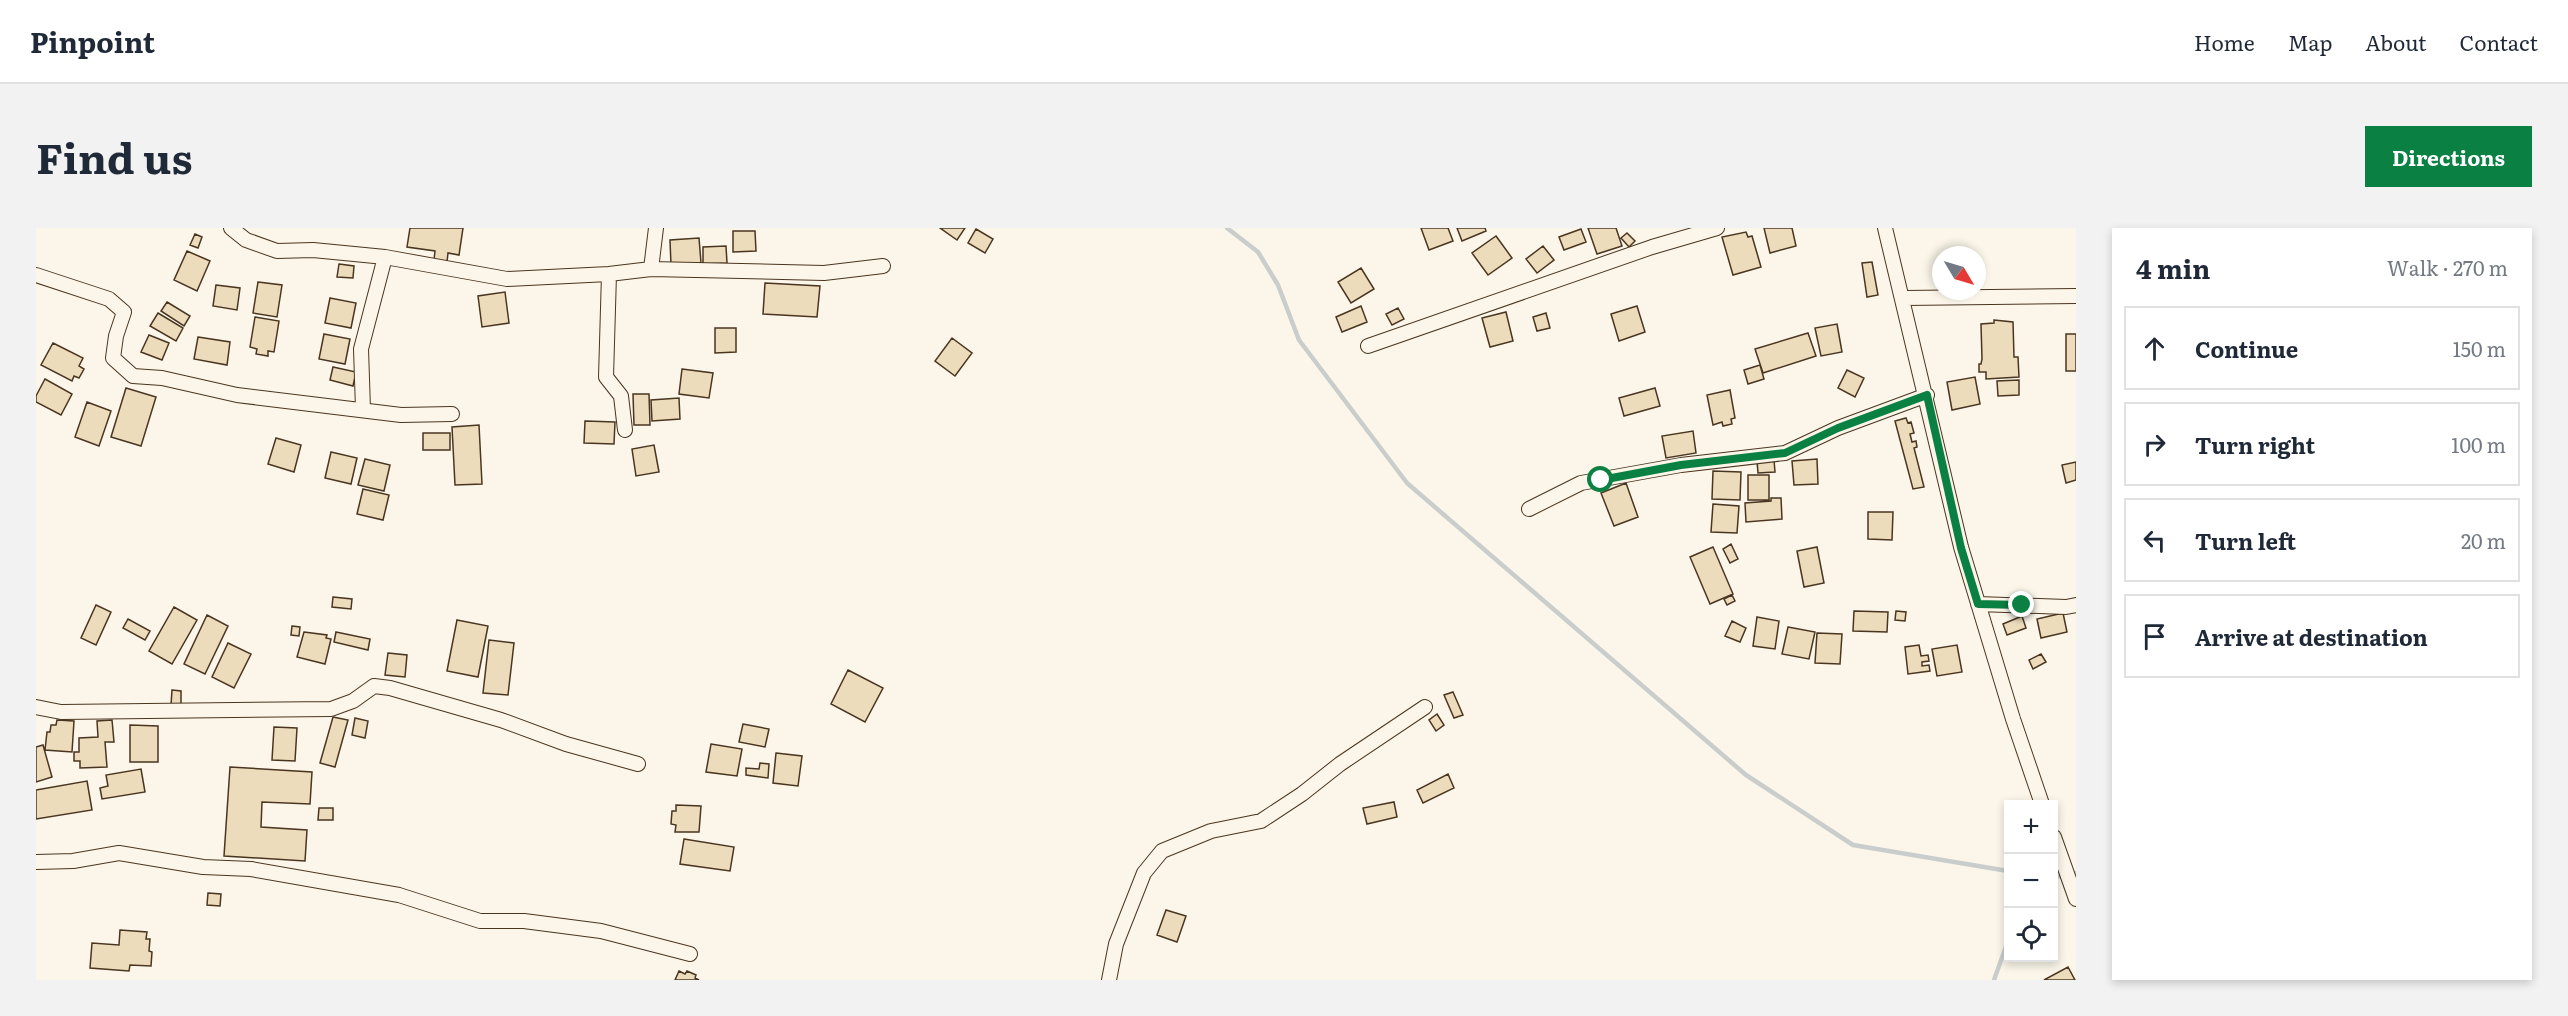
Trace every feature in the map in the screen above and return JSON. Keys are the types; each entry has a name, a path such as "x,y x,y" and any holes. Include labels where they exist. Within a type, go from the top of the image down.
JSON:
{"street":[{"path":"231,228 246,240 277,251 313,250 385,257 507,279 609,274 651,268 824,273 883,266"},
{"path":"651,268 656,228"},
{"path":"1368,346 1652,248 1717,228"},
{"path":"1885,228 1904,298 1961,548 2041,800"},
{"path":"363,409 362,349 385,257"},
{"path":"609,274 606,377 621,396 625,430"},
{"path":"36,275 110,299 124,312 116,336 113,358 133,376 162,378 258,398 401,415 452,414"},
{"path":"1904,298 2076,296"},
{"path":"1529,509 1581,483 1681,465 1785,453 1838,428 1927,395"},
{"path":"1978,604 2067,607 2076,605"},
{"path":"36,707 61,712 331,709 353,700 374,686 390,687 501,720 566,744 638,764"},
{"path":"1109,980 1116,944 1144,873 1162,851 1211,831 1261,821 1425,707"},
{"path":"2058,848 2076,899"},
{"path":"36,862 73,861 119,853 203,867 251,868 399,895 480,921 524,921 601,931 690,954"}],"building":[{"path":"410,228 463,228 459,255 448,253 447,262 434,260 435,251 407,247"},
{"path":"940,228 965,228 957,240"},
{"path":"1421,228 1448,228 1453,241 1429,250"},
{"path":"1457,228 1485,228 1486,231 1462,241"},
{"path":"1588,228 1616,228 1622,246 1597,254"},
{"path":"1764,228 1792,228 1796,246 1770,253"},
{"path":"976,229 993,239 985,253 968,243"},
{"path":"1581,229 1586,242 1564,250 1559,237"},
{"path":"733,231 755,231 756,251 733,252"},
{"path":"1746,232 1748,237 1752,236 1761,267 1733,275 1722,237"},
{"path":"1627,233 1635,241 1629,247 1621,238"},
{"path":"195,234 202,237 198,248 190,245"},
{"path":"1496,236 1512,258 1488,275 1472,253"},
{"path":"699,238 701,263 671,265 670,240"},
{"path":"726,246 727,263 703,264 703,247"},
{"path":"1543,246 1554,260 1537,273 1526,259"},
{"path":"187,251 210,261 197,291 174,280"},
{"path":"1872,262 1878,295 1867,297 1862,263"},
{"path":"339,264 354,266 353,278 337,277"},
{"path":"1361,268 1374,289 1351,303 1338,282"},
{"path":"258,282 282,285 277,317 253,313"},
{"path":"765,283 820,286 817,317 763,314"},
{"path":"216,285 240,288 237,310 213,306"},
{"path":"505,292 509,323 482,327 478,296"},
{"path":"330,298 356,303 351,328 325,323"},
{"path":"167,302 190,316 184,326 161,311"},
{"path":"1361,306 1367,322 1342,332 1336,317"},
{"path":"1637,306 1645,332 1619,341 1611,314"},
{"path":"1398,308 1404,319 1392,325 1386,314"},
{"path":"1506,312 1513,341 1490,347 1482,318"},
{"path":"158,313 183,328 176,341 150,326"},
{"path":"1546,313 1550,328 1537,331 1533,317"},
{"path":"255,317 279,321 274,352 268,351 268,356 256,354 257,349 250,347"},
{"path":"1994,320 2013,322 2014,357 2018,357 2019,377 1986,379 1986,372 1979,372 1982,359 1981,324 1994,323"},
{"path":"1837,324 1842,352 1821,356 1815,328"},
{"path":"715,328 736,328 736,352 715,353"},
{"path":"1808,333 1816,356 1763,373 1755,349"},
{"path":"324,334 350,339 345,364 319,359"},
{"path":"2066,334 2076,334 2076,371 2066,371"},
{"path":"149,335 169,343 162,360 141,352"},
{"path":"198,337 230,342 227,365 194,359"},
{"path":"952,338 972,353 955,376 935,361"},
{"path":"53,343 83,358 79,366 84,369 79,378 74,376 72,381 41,365"},
{"path":"1760,365 1764,379 1748,384 1744,370"},
{"path":"333,367 356,372 353,386 330,380"},
{"path":"682,369 713,373 709,398 679,394"},
{"path":"1847,370 1864,378 1855,397 1838,388"},
{"path":"1975,377 1980,404 1952,410 1947,382"},
{"path":"45,379 72,394 61,415 36,402 36,396"},
{"path":"2019,380 2019,395 1998,396 1997,381"},
{"path":"126,388 156,397 141,446 111,437"},
{"path":"1655,388 1660,406 1624,416 1619,398"},
{"path":"1730,390 1735,418 1731,419 1732,424 1723,426 1722,422 1713,425 1707,395"},
{"path":"633,394 649,394 650,425 634,425"},
{"path":"679,398 680,419 652,421 651,400"},
{"path":"87,402 111,411 99,446 75,437"},
{"path":"1906,418 1908,423 1911,422 1914,433 1910,434 1912,442 1916,441 1917,447 1914,448 1924,487 1913,489 1895,421"},
{"path":"585,421 615,422 614,444 584,443"},
{"path":"479,425 482,484 455,485 452,427"},
{"path":"1693,431 1696,453 1666,458 1662,436"},
{"path":"423,433 450,433 450,450 423,450"},
{"path":"276,438 301,445 294,472 268,464"},
{"path":"654,445 659,472 636,476 632,449"},
{"path":"331,452 357,458 351,484 325,478"},
{"path":"365,459 390,465 384,491 358,485"},
{"path":"1817,459 1818,484 1794,485 1792,461"},
{"path":"1774,460 1775,472 1758,473 1757,461"},
{"path":"2076,462 2076,480 2066,483 2062,465"},
{"path":"1713,471 1741,472 1740,500 1712,499"},
{"path":"1748,475 1769,475 1769,500 1748,500"},
{"path":"1626,483 1638,517 1614,526 1601,493"},
{"path":"363,489 389,495 383,520 357,514"},
{"path":"1771,498 1781,498 1782,519 1746,522 1745,503 1771,501"},
{"path":"1713,504 1739,506 1737,533 1711,532"},
{"path":"1868,512 1893,512 1892,540 1868,539"},
{"path":"1731,544 1738,559 1730,563 1723,549"},
{"path":"1713,547 1733,594 1710,604 1690,557"},
{"path":"1817,547 1824,583 1804,587 1797,551"},
{"path":"1732,595 1735,601 1727,605 1724,599"},
{"path":"333,597 352,599 351,609 332,607"},
{"path":"96,605 111,612 96,645 81,638"},
{"path":"174,607 197,620 172,664 149,651"},
{"path":"1854,611 1888,612 1887,632 1853,631"},
{"path":"1896,611 1906,612 1905,621 1895,620"},
{"path":"2063,613 2067,632 2041,638 2037,619"},
{"path":"207,615 228,626 205,674 184,664"},
{"path":"2022,616 2026,628 2007,635 2003,624"},
{"path":"1757,617 1779,621 1775,649 1753,646"},
{"path":"128,619 150,631 145,640 123,628"},
{"path":"457,620 488,626 478,677 447,671"},
{"path":"1732,621 1746,628 1740,642 1725,636"},
{"path":"292,626 300,627 299,636 291,635"},
{"path":"1788,627 1815,632 1809,659 1782,654"},
{"path":"304,632 327,635 326,638 331,639 325,664 297,657"},
{"path":"336,632 370,639 368,650 334,642"},
{"path":"1817,633 1842,634 1840,664 1815,663"},
{"path":"489,640 514,643 508,695 483,693"},
{"path":"228,643 251,654 234,688 212,677"},
{"path":"1919,645 1921,656 1928,655 1929,661 1922,662 1922,666 1929,665 1930,671 1908,674 1905,647"},
{"path":"1957,645 1962,672 1937,676 1932,649"},
{"path":"388,653 407,655 405,677 385,675"},
{"path":"2041,654 2046,662 2033,669 2029,660"},
{"path":"848,670 883,688 865,722 831,704"},
{"path":"172,690 181,691 181,705 171,705"},
{"path":"1453,692 1463,715 1454,718 1444,695"},
{"path":"1437,714 1444,725 1436,731 1429,720"},
{"path":"333,717 348,720 335,767 320,763"},
{"path":"355,718 368,721 365,738 352,735"},
{"path":"57,720 74,721 72,752 45,750 47,732 50,732 51,725 56,725"},
{"path":"112,720 114,742 105,742 107,767 80,768 80,761 74,761 74,752 79,752 79,738 98,737 97,721"},
{"path":"743,724 769,729 765,747 739,742"},
{"path":"130,725 158,726 158,762 130,762"},
{"path":"274,727 297,728 295,761 272,760"},
{"path":"711,744 742,749 737,776 706,772"},
{"path":"43,745 52,777 36,782 36,747"},
{"path":"776,753 802,756 798,786 773,783"},
{"path":"760,763 769,764 768,778 746,775 746,768 759,769"},
{"path":"230,767 312,772 310,804 262,802 261,827 307,830 305,861 224,856"},
{"path":"141,769 145,792 102,799 100,788 108,786 106,775"},
{"path":"1448,774 1454,788 1423,803 1417,790"},
{"path":"87,781 92,810 36,819 36,790"},
{"path":"1394,802 1397,817 1367,824 1363,808"},
{"path":"676,805 701,806 699,832 675,832 676,825 671,824 672,811 676,811"},
{"path":"319,808 333,808 333,820 318,820"},
{"path":"684,839 734,847 730,871 680,864"},
{"path":"208,893 221,894 220,906 207,905"},
{"path":"1166,910 1186,916 1177,942 1157,935"},
{"path":"120,930 147,932 146,939 150,939 149,951 152,952 151,966 130,965 129,971 90,968 92,943 119,945"},
{"path":"2068,967 2075,980 2044,980"},
{"path":"679,971 685,974 687,971 696,975 695,978 699,980 675,980"}],"waterway":[{"path":"1227,228 1258,252 1278,285 1299,340 1407,483 1746,775 1853,845 2004,870"},
{"path":"2058,876 2067,877 2076,873"},
{"path":"1994,980 2004,952"}],"route":[{"path":"1601,480 1681,465 1785,453 1820,439 1838,428 1927,395 1961,548 1978,604 2022,605"}]}
